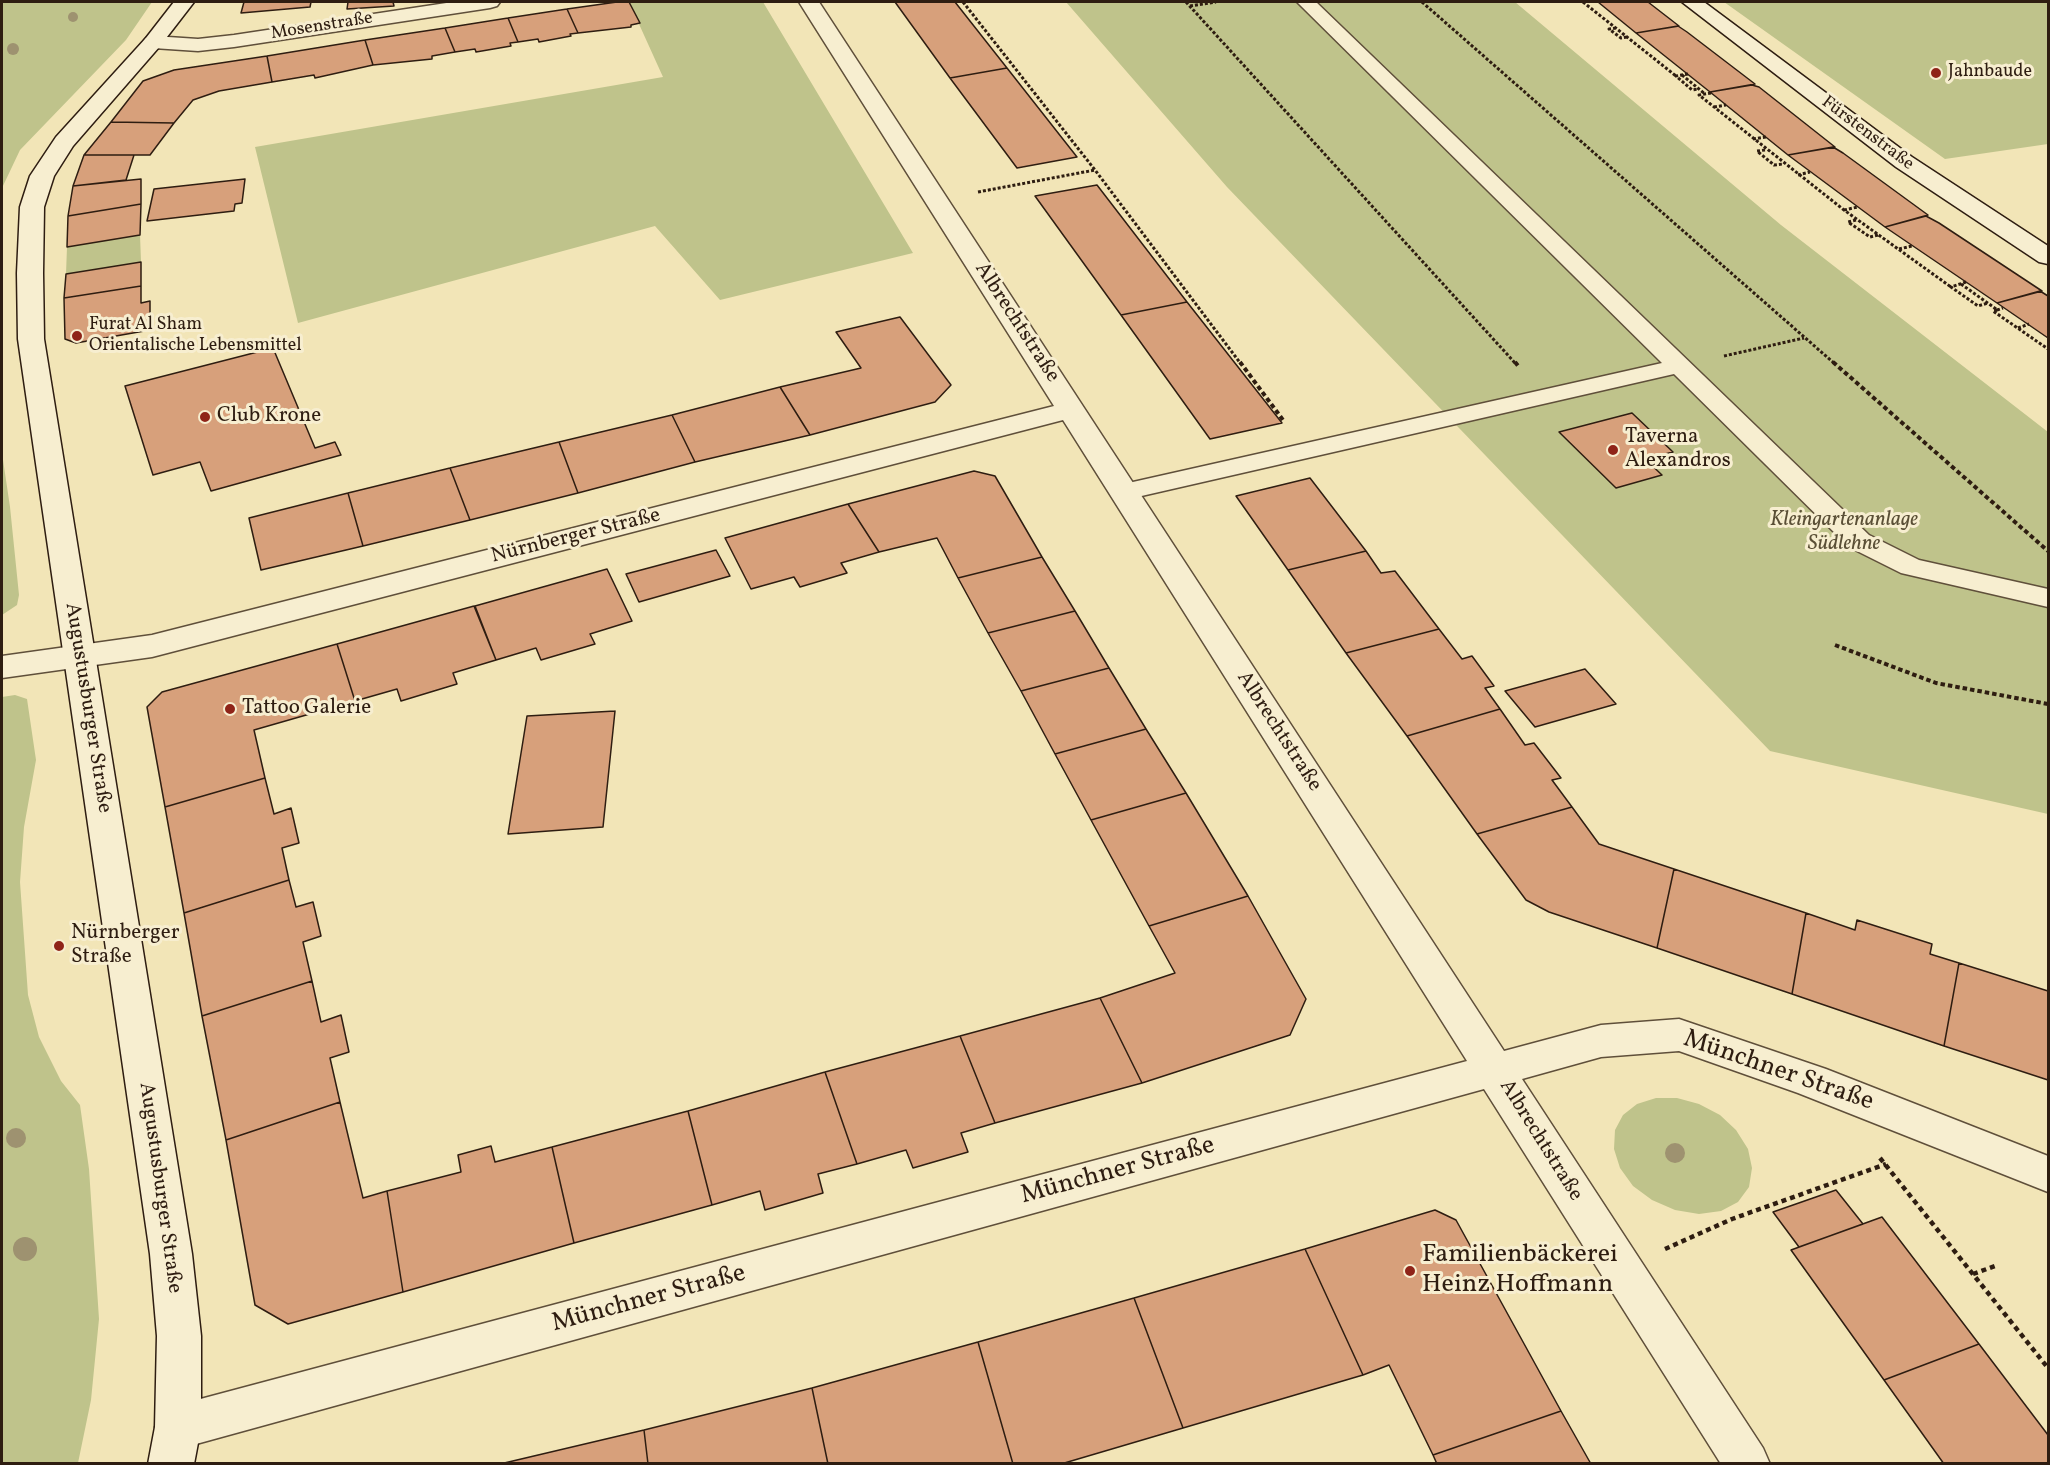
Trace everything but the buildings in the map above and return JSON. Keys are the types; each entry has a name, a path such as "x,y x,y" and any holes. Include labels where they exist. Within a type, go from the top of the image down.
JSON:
{"street":[{"name":"Augustusburger Straße","path":"175,1445 179,1336 171,1254 31,339 32,207 42,176 64,142 153,42 184,2"},
{"name":"Mosenstraße","path":"153,42 198,45 234,41 490,2"},
{"name":"Albrechtstraße","path":"809,2 1747,1464"},
{"name":"Fürstenstraße","path":"1692,2 1904,162 2049,256"},
{"name":"Nürnberger Straße","path":"2,667 152,646 1071,410"},
{"name":"Münchner Straße","path":"175,1445 1601,1041 1679,1035 1812,1081 2049,1174"}],"lane":[{"path":"1306,2 1859,541 1911,567 2049,598"},
{"path":"1124,492 1679,366"}],"path":[{"path":"963,2 1095,170 1305,451"},
{"path":"1186,2 1546,396"},
{"path":"1190,6 1216,2"},
{"path":"1422,2 2049,551"},
{"path":"1583,2 1692,90 1699,89"},
{"path":"1616,28 1609,29 1621,38 1629,37"},
{"path":"1676,76 1688,74"},
{"path":"1682,75 1705,94"},
{"path":"1712,93 1700,95 1783,164 1978,306 1988,303"},
{"path":"1714,107 1726,105"},
{"path":"1753,139 1766,137"},
{"path":"1766,150 1757,151 1774,165 1783,164"},
{"path":"936,200 1095,170"},
{"path":"1798,175 1810,172"},
{"path":"1844,210 1858,207"},
{"path":"1857,220 1848,222 1870,237 1878,235"},
{"path":"1898,249 1912,246"},
{"path":"1952,287 1966,282"},
{"path":"1960,284 1997,310"},
{"path":"2003,308 1993,311 2049,349"},
{"path":"2017,328 2029,324"},
{"path":"1679,366 1805,338"},
{"path":"1835,645 1936,683 2049,704"},
{"path":"1671,1247 1732,1219 1886,1164"},
{"path":"1925,1214 2049,1368"},
{"path":"1973,1274 1998,1265"}],"green space":[{"path":"2,2 152,2 126,40 20,150 2,188"},
{"path":"629,2 763,2 913,253 720,300 655,226 298,323 255,147 663,77"},
{"name":"Kleingartenanlage Südlehne","path":"1066,2 1515,2 1781,225 2048,432 2048,814 1770,751 1227,187"},
{"name":"Jahnbaude","path":"1724,2 2048,2 2048,144 1945,159"},
{"path":"140,235 141,262 66,274 67,247"},
{"path":"2,453 19,595 17,605 2,615"},
{"path":"15,695 27,699 36,760 24,827 20,882 28,995 39,1037 61,1081 80,1105 89,1169 99,1319 91,1400 78,1463 2,1463 2,697"},
{"path":"1656,1098 1677,1098 1699,1104 1720,1115 1736,1130 1748,1149 1752,1168 1749,1187 1738,1202 1721,1211 1699,1214 1675,1210 1652,1200 1633,1186 1620,1168 1614,1149 1615,1130 1623,1115 1637,1104"}],"place":[{"name":"Jahnbaude","path":"1936,73"},
{"name":"Furat Al Sham Orientalische Lebensmittel","path":"77,336"},
{"name":"Club Krone","path":"205,417"},
{"name":"Taverna Alexandros","path":"1613,450"},
{"name":"Tattoo Galerie","path":"230,709"},
{"name":"Nürnberger Straße","path":"59,946"},
{"name":"Familienbäckerei Heinz Hoffmann","path":"1410,1271"}]}
